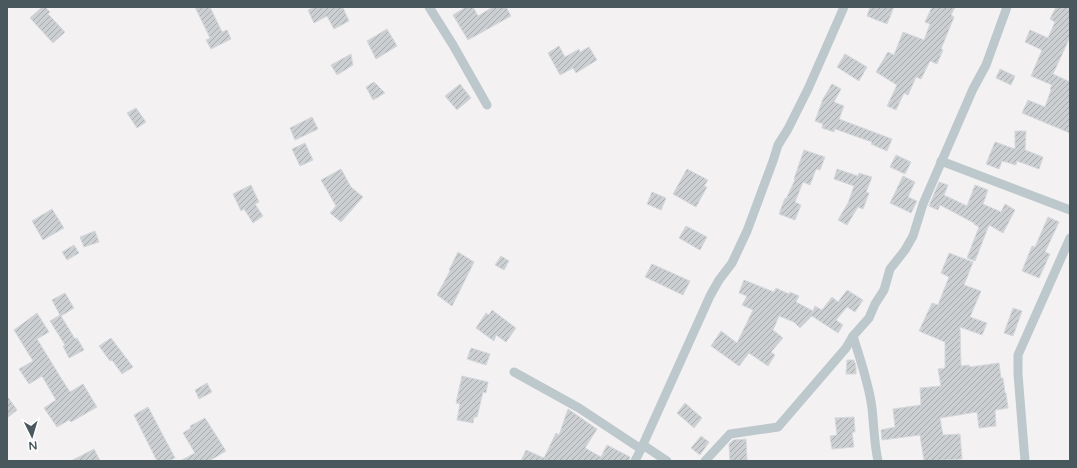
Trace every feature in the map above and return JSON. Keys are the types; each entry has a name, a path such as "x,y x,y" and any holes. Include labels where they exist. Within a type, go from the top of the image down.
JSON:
{"street":[{"path":"429,7 453,45 487,105"},
{"path":"635,461 710,296 719,280 732,263 747,231 778,145 788,129 808,89 844,7"},
{"path":"705,461 730,434 778,427 846,348 853,336 869,318 875,304 884,290 890,269 905,250 913,236 923,204 973,89 986,65 1007,7"},
{"path":"941,161 1070,210"},
{"path":"1026,461 1018,374 1018,355 1069,244"},
{"path":"853,336 872,408 873,434 878,461"},
{"path":"514,372 579,408 667,461"}],"building":[{"path":"42,7 45,7 50,12 48,14 65,32 53,43 30,18"},
{"path":"195,7 210,7 222,32 227,30 231,39 211,49 206,40 210,38"},
{"path":"315,7 346,7 343,8 349,21 334,29 327,16 314,23 308,10"},
{"path":"466,7 473,7 478,16 493,7 506,7 511,16 468,40 453,15"},
{"path":"870,7 894,7 887,24 867,16"},
{"path":"932,7 955,7 951,15 954,17 941,49 943,50 937,64 930,61 921,79 916,77 908,95 904,93 896,110 887,106 897,85 876,72 888,52 894,55 903,32 924,40 930,24 925,22"},
{"path":"1056,7 1070,7 1070,37 1053,74 1070,82 1070,133 1022,113 1028,100 1045,107 1051,90 1052,85 1031,76 1042,50 1025,42 1030,30 1048,38 1055,22 1050,19"},
{"path":"387,29 397,46 376,59 367,41"},
{"path":"559,46 565,57 579,49 580,52 589,47 597,60 576,73 573,68 560,75 548,53"},
{"path":"351,54 353,65 337,75 331,65"},
{"path":"845,54 867,67 859,81 837,67"},
{"path":"1000,69 1015,76 1011,85 996,78"},
{"path":"374,82 385,93 373,100 366,87"},
{"path":"460,84 471,98 457,110 445,96"},
{"path":"832,84 841,89 834,102 844,106 839,119 892,139 887,151 871,144 872,142 835,129 834,132 822,128 823,124 815,121 823,99"},
{"path":"136,108 146,122 137,128 127,113"},
{"path":"312,117 318,129 295,140 290,128"},
{"path":"1015,131 1026,131 1025,150 1043,157 1039,169 1017,161 1016,165 1002,161 999,169 986,164 995,142 1015,149"},
{"path":"305,143 313,160 300,166 292,149"},
{"path":"804,150 825,157 820,170 816,169 810,185 803,182 795,202 801,205 795,220 779,214 785,198 786,199 795,180 794,179"},
{"path":"896,155 911,162 905,174 890,167"},
{"path":"341,169 351,187 363,197 341,222 330,213 336,206 321,180"},
{"path":"687,169 708,180 704,186 707,187 696,207 673,194"},
{"path":"837,169 858,176 859,173 872,177 866,192 869,193 863,209 858,207 847,225 838,220 848,203 854,186 834,179"},
{"path":"903,176 915,182 908,197 917,201 911,213 890,203"},
{"path":"939,182 948,185 944,195 967,206 975,185 988,190 983,204 1001,212 1005,204 1015,210 1003,233 989,225 975,261 967,258 979,227 940,205 938,210 929,206"},
{"path":"251,185 259,202 255,204 263,216 253,223 244,209 241,211 233,194"},
{"path":"652,192 666,198 661,210 647,204"},
{"path":"52,209 64,228 43,240 32,221"},
{"path":"1048,217 1059,222 1045,252 1050,254 1039,278 1022,271 1032,246 1035,247"},
{"path":"686,226 707,237 700,250 679,238"},
{"path":"95,231 99,242 84,247 80,237"},
{"path":"74,245 79,253 67,260 62,252"},
{"path":"458,252 474,262 452,306 437,295"},
{"path":"949,253 973,262 964,285 981,291 970,317 987,323 982,335 960,327 961,366 969,365 970,367 999,363 1008,408 995,410 996,426 979,428 977,412 940,418 943,435 960,434 962,459 924,461 920,435 882,440 881,430 895,427 893,409 921,405 920,388 941,386 938,369 945,368 945,342 919,331 932,303 938,305 949,277 941,273"},
{"path":"501,256 509,261 504,270 495,265"},
{"path":"652,264 690,281 683,295 645,277"},
{"path":"744,280 774,292 776,288 789,294 790,292 799,296 796,302 813,311 815,306 822,310 832,297 838,302 847,290 863,300 855,312 847,307 836,320 843,325 838,333 812,316 800,328 794,322 779,316 773,330 783,338 771,352 775,355 768,366 749,353 739,366 711,346 721,331 737,343 753,310 742,305 747,296 739,293"},
{"path":"65,293 74,308 61,316 75,339 77,338 84,350 69,358 63,346 65,345 50,321 60,315 52,300"},
{"path":"1013,308 1022,311 1013,336 1004,333"},
{"path":"492,310 516,328 506,342 496,335 494,341 476,328 486,313 489,315"},
{"path":"37,313 49,332 37,339 61,378 70,392 83,384 97,407 71,422 69,420 57,427 44,408 56,400 42,376 29,384 19,369 33,361 14,330"},
{"path":"111,338 133,367 122,374 99,346"},
{"path":"471,348 490,354 486,365 467,359"},
{"path":"847,360 854,360 856,374 846,374"},
{"path":"462,376 488,382 486,393 483,392 477,417 474,417 473,423 457,420 460,404 456,403"},
{"path":"207,383 212,392 199,399 195,390"},
{"path":"7,396 17,410 7,418"},
{"path":"685,403 702,418 694,428 677,413"},
{"path":"148,407 175,458 168,461 157,461 134,415"},
{"path":"568,409 597,429 585,448 601,457 607,445 630,457 629,461 521,461 526,450 544,458 556,433 559,435"},
{"path":"854,417 855,432 852,432 854,447 832,449 830,436 837,435 835,418"},
{"path":"205,418 226,451 209,461 180,461 195,453 183,433 191,428 190,426"},
{"path":"701,436 709,442 700,455 691,448"},
{"path":"746,439 747,461 730,461 729,444 733,440"},
{"path":"94,449 100,461 71,461"}]}
